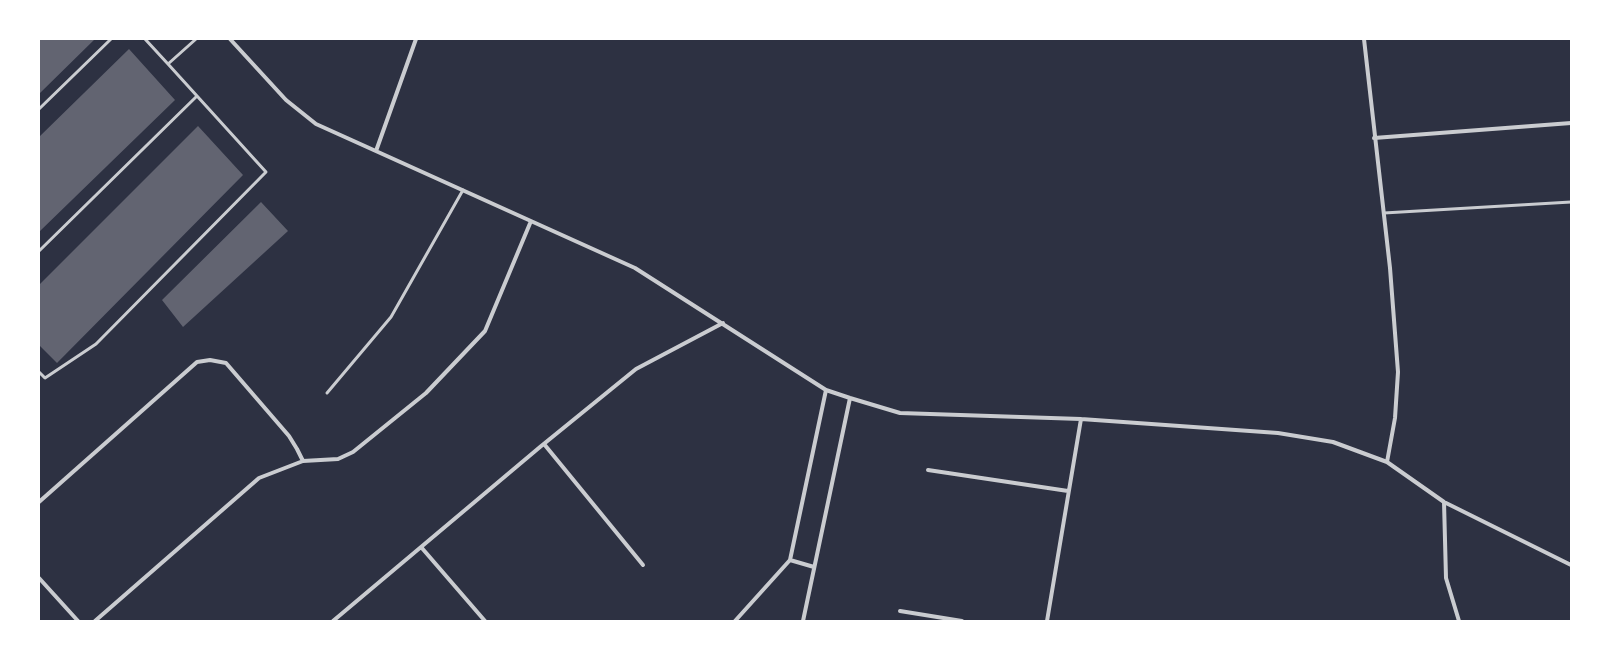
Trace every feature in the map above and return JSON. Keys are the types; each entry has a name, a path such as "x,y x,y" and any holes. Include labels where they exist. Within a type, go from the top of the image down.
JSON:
{"street":[{"path":"230,39 286,100 316,124 635,268 826,390 900,414 1081,420 1278,433 1333,442 1387,462 1444,502 1571,565"},
{"path":"376,151 416,39"},
{"path":"1364,39 1374,138 1390,268 1398,372 1395,418 1387,462"},
{"path":"1374,138 1571,123"},
{"path":"95,621 259,478 303,461 338,459 353,452 426,393 484,331 531,221"},
{"path":"333,621 636,369 723,323"},
{"path":"39,502 197,362 210,360 226,363 289,436 303,461"},
{"path":"735,621 790,560 826,390"},
{"path":"803,621 850,398"},
{"path":"1047,621 1081,420"},
{"path":"544,444 643,564"},
{"path":"928,470 1068,491"},
{"path":"1444,502 1446,578 1459,621"},
{"path":"421,547 485,621"},
{"path":"790,560 814,567"},
{"path":"39,578 78,621"},
{"path":"900,612 962,621"}],"lane":[{"path":"39,109 111,39"},
{"path":"39,372 45,378 96,344 266,172 145,39"},
{"path":"168,64 196,39"},
{"path":"39,251 197,96"},
{"path":"327,393 391,317 463,190"},
{"path":"1384,213 1571,202"}],"building":[{"path":"39,39 95,39 39,94"},
{"path":"129,49 175,100 39,232 39,137"},
{"path":"198,126 243,175 57,363 39,345 39,285"},
{"path":"261,202 288,231 183,327 162,300"}]}
